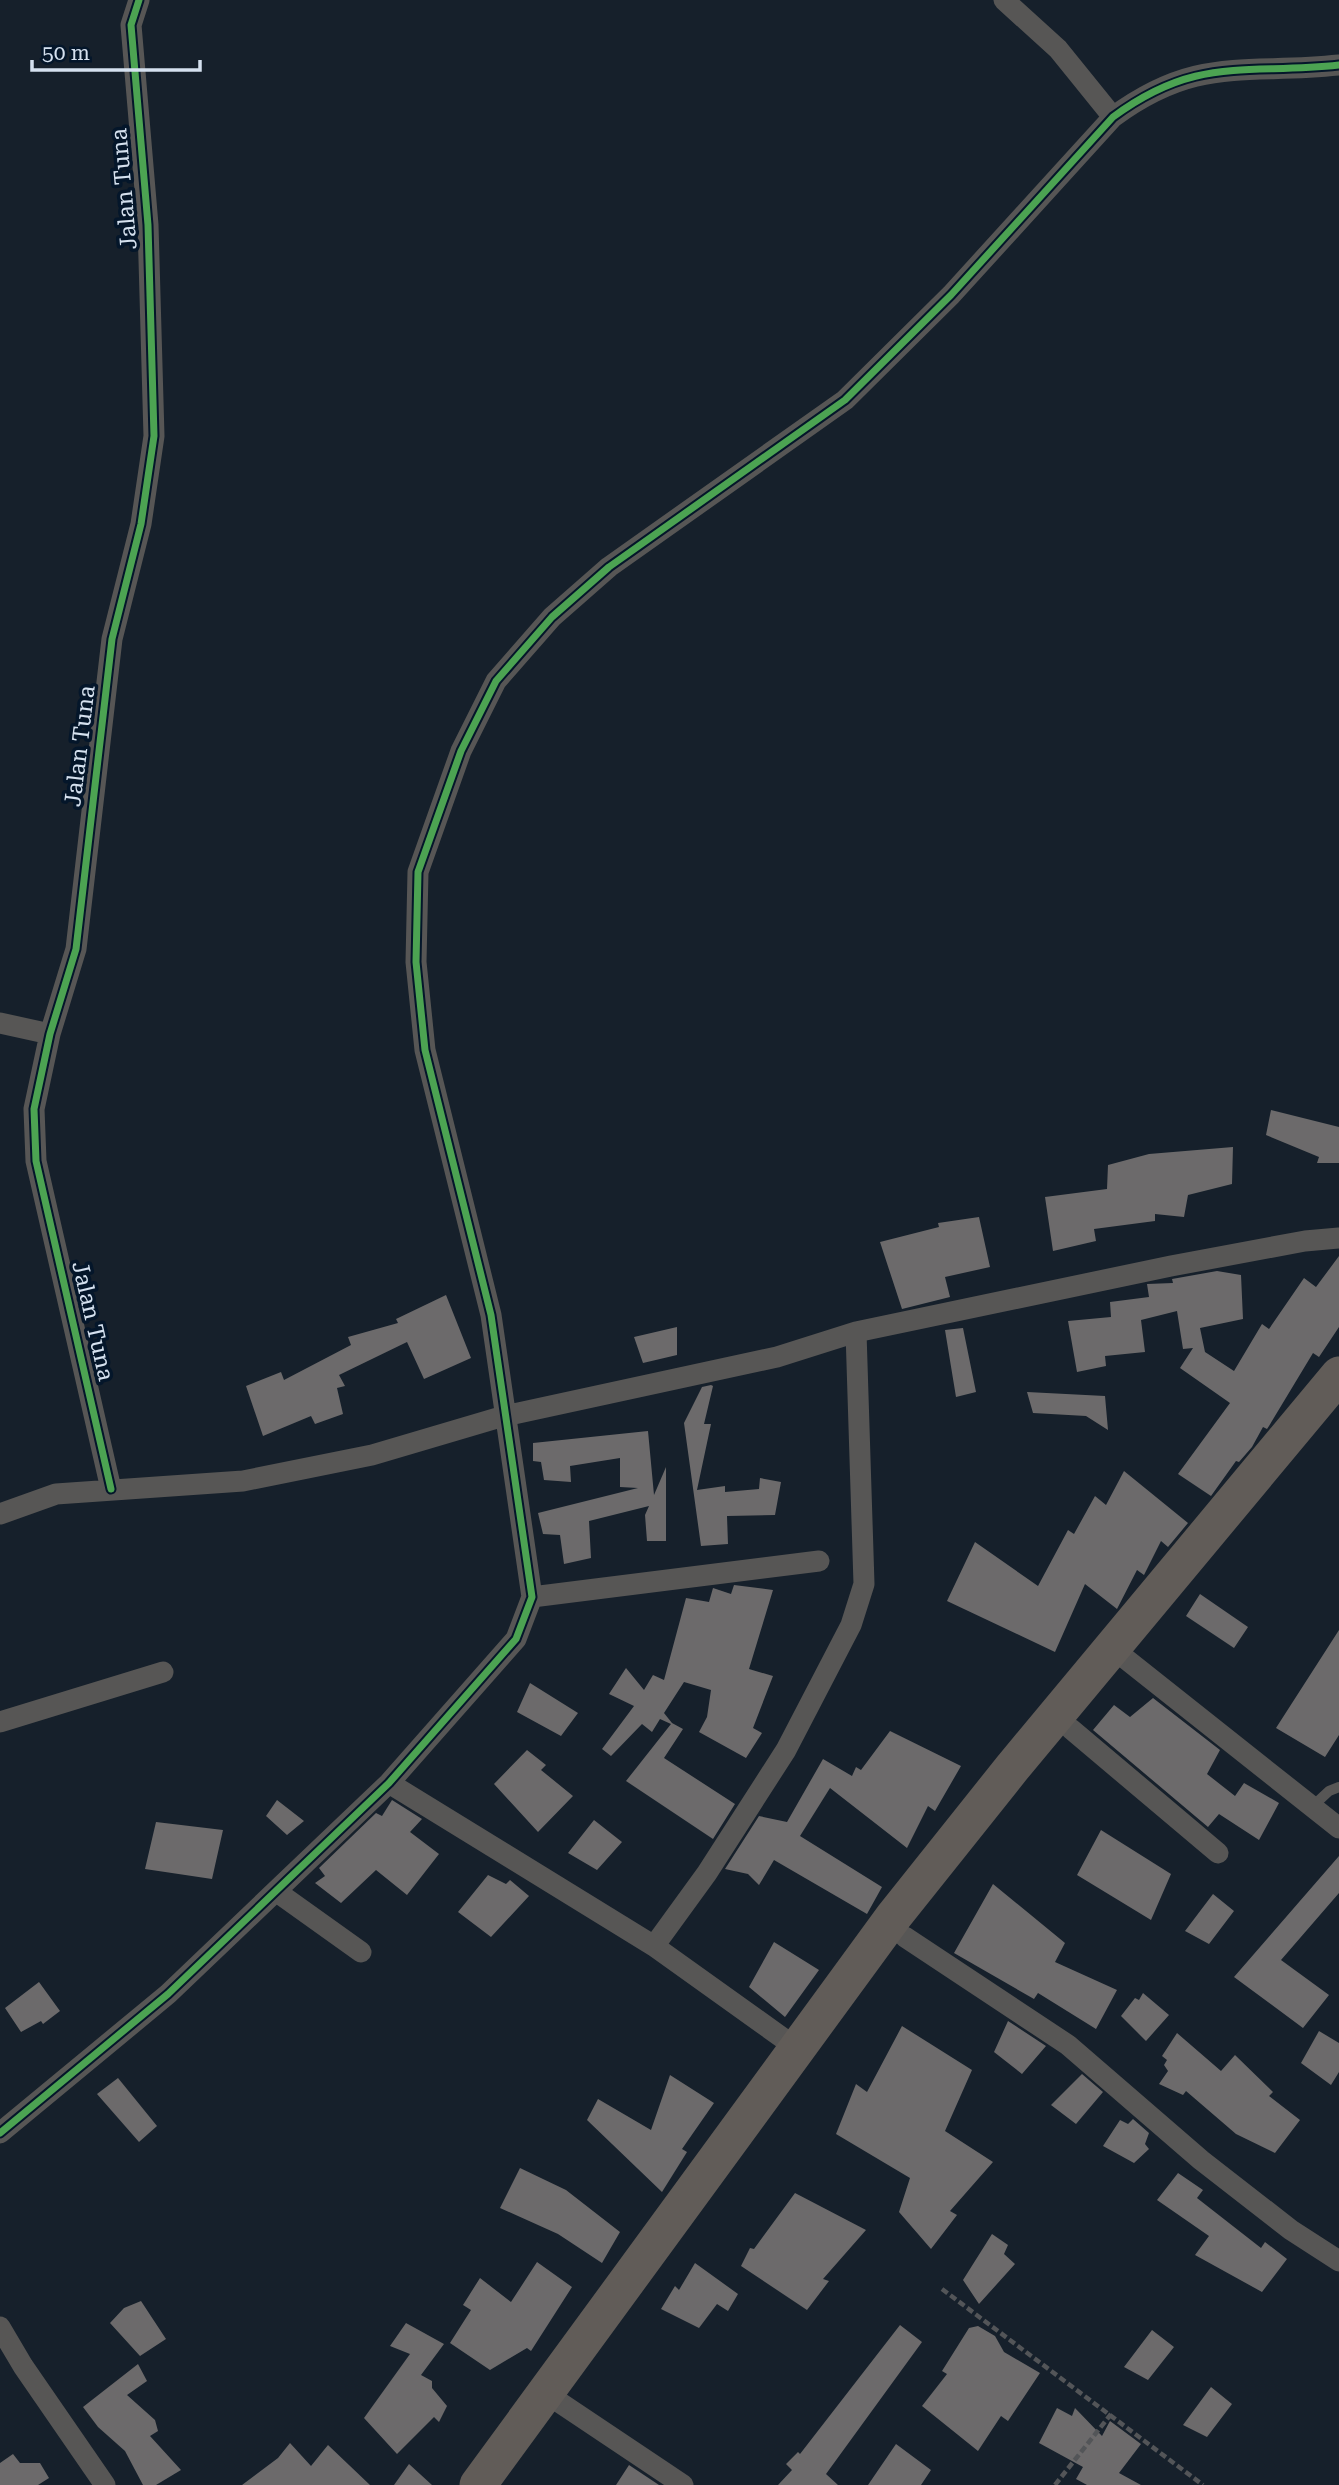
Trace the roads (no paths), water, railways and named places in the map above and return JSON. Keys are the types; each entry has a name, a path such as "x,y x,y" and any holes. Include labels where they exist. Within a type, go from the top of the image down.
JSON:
{"highway":[{"path":"478,2485 557,2400 905,1937 1071,1729 1120,1654 1339,1375"},
{"path":"509,2485 557,2400 798,2049 894,1916 1120,1654 1339,1408"}],"street":[{"name":"Jalan Tuna","path":"111,1489 36,1161 34,1109 50,1034 76,949 112,639 141,524 154,436 148,226 131,25 139,0"},
{"path":"1004,0 1058,49 1113,117"},
{"path":"0,2133 168,1994 389,1783 516,1639 532,1597 491,1315 425,1050 416,962 418,872 461,751 496,681 552,617 609,568 845,400 951,295 1113,117 1138,98 1175,80 1212,71 1339,65"},
{"path":"0,1023 50,1034"},
{"path":"0,1514 56,1494 243,1481 372,1455 504,1416 777,1357 856,1332 1184,1264 1305,1241 1339,1238"},
{"path":"654,1946 707,1873 786,1750 851,1625 864,1584 856,1332"},
{"path":"532,1597 819,1561"},
{"path":"1120,1654 1314,1805 1339,1828"},
{"path":"0,1722 163,1672"},
{"path":"1071,1729 1218,1853"},
{"path":"389,1783 654,1946 798,2049"},
{"path":"277,1892 361,1952"},
{"path":"905,1937 1068,2045 1201,2160 1291,2230 1339,2261"},
{"path":"0,2328 105,2485"},
{"path":"557,2400 683,2485"}],"lane":[{"path":"1314,1805 1329,1791 1339,1787"}]}
